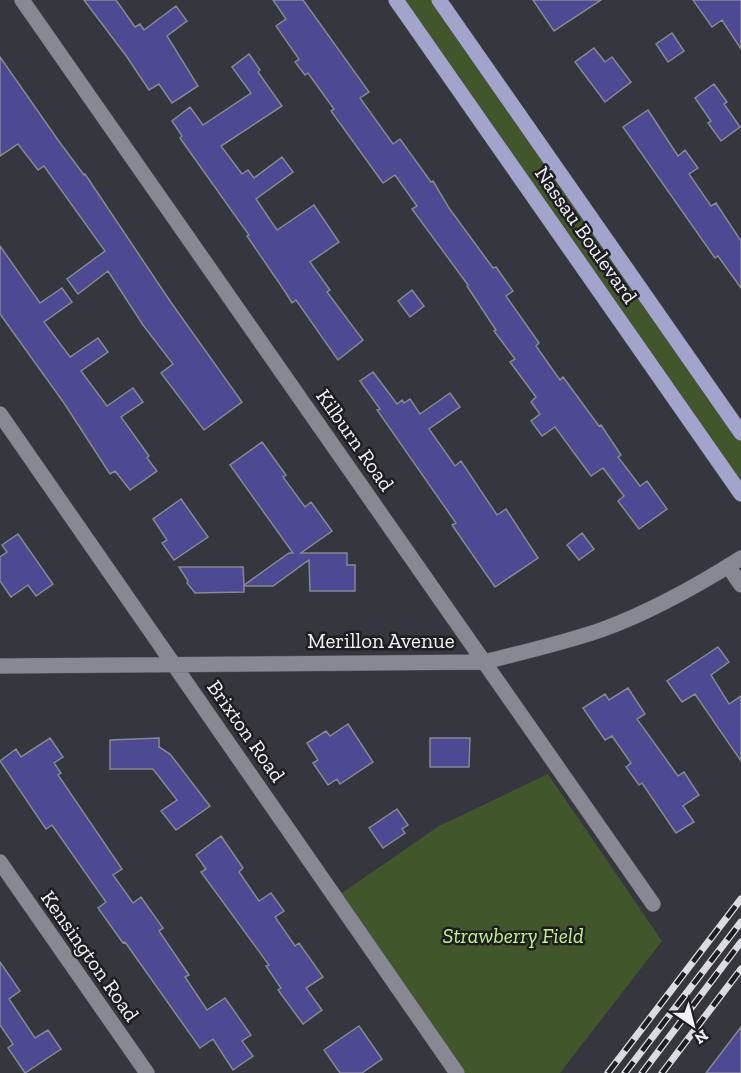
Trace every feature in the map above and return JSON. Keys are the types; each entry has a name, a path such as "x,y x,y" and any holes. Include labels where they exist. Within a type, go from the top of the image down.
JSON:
{"main road":[{"name":"Nassau Boulevard","path":"396,0 741,494"},
{"name":"Nassau Boulevard","path":"439,0 741,433"}],"street":[{"name":"Kilburn Road","path":"22,0 653,904"},
{"name":"Brixton Road","path":"0,414 457,1073"},
{"name":"Merillon Avenue","path":"0,666 484,662 550,646 602,629 656,606 735,562"},
{"path":"735,562 741,585"},
{"name":"Kensington Road","path":"0,862 147,1073"}],"green space":[{"path":"396,0 437,0 741,433 741,494"},
{"name":"Strawberry Field","path":"548,774 662,941 560,1073 462,1073 339,895 439,826"}],"building":[{"path":"84,0 116,0 135,27 140,24 144,30 176,6 187,21 167,36 198,86 172,103 159,84 149,90"},
{"path":"273,0 303,0 369,92 360,98 393,144 400,139 431,182 433,181 449,208 493,268 496,267 513,291 506,296 539,343 536,346 560,380 563,377 599,426 601,425 621,455 618,457 640,486 647,481 667,509 639,529 618,501 624,496 603,468 591,476 555,427 542,436 531,421 540,414 531,402 536,397 510,362 515,359 494,331 496,330 468,285 412,209 417,206 395,175 383,183 331,111 334,109 308,73 305,75 295,62 299,59 276,26 286,19"},
{"path":"533,0 601,0 554,31"},
{"path":"693,0 741,0 741,49 722,20 712,27"},
{"path":"672,33 684,51 668,62 656,44"},
{"path":"594,48 605,62 612,57 631,82 605,102 575,62"},
{"path":"249,54 260,70 258,72 282,106 221,146 242,174 248,170 254,178 282,157 293,172 256,199 277,230 314,205 339,242 310,262 330,290 327,292 363,340 338,360 296,300 292,303 247,236 249,235 180,138 182,136 172,121 190,107 203,125 251,93 232,67"},
{"path":"0,57 58,140 85,174 170,301 242,402 204,430 161,373 173,364 143,325 108,271 78,294 67,279 105,251 44,166 38,170 18,144 0,156"},
{"path":"714,84 727,102 724,104 740,127 721,141 708,123 711,121 695,98"},
{"path":"648,110 678,156 685,150 698,168 689,174 711,206 716,203 741,241 741,288 718,256 715,258 623,127"},
{"path":"0,246 40,303 62,288 72,302 44,322 70,357 98,338 108,352 81,371 107,406 133,388 143,402 121,417 157,471 130,490 115,471 110,474 64,403 0,314"},
{"path":"412,290 424,306 410,317 398,301"},
{"path":"373,372 397,404 402,400 404,403 410,399 420,414 450,393 460,407 429,429 455,466 461,461 497,515 506,509 538,558 495,587 452,525 456,523 377,410 380,409 360,381"},
{"path":"262,442 286,475 283,477 305,507 311,502 332,531 301,553 347,553 347,565 355,565 355,591 310,591 309,560 273,586 244,586 244,592 195,593 187,583 179,567 243,567 244,585 289,553 293,553 230,465"},
{"path":"181,499 208,537 174,560 162,543 167,540 153,519"},
{"path":"582,533 594,549 579,560 567,545"},
{"path":"18,534 53,584 36,596 28,585 11,597 0,581 0,557 7,552 2,545"},
{"path":"718,647 729,662 711,675 729,704 741,696 741,761 695,694 682,702 667,681"},
{"path":"628,688 645,714 637,719 678,776 684,772 699,795 683,806 694,822 676,833 642,783 639,785 626,767 631,763 612,736 605,740 583,708 605,694 609,700"},
{"path":"348,724 373,762 340,784 337,779 328,785 313,763 318,760 307,743 326,731 330,736"},
{"path":"50,738 63,757 54,763 61,773 58,775 122,869 113,875 133,903 141,897 163,928 159,931 189,975 185,977 207,1010 225,998 251,1035 242,1041 253,1056 233,1070 213,1039 200,1048 125,942 123,943 98,908 106,902 52,825 46,829 0,761 16,749 21,757"},
{"path":"159,738 159,747 170,754 210,806 176,830 161,811 177,800 153,769 110,769 110,740"},
{"path":"430,738 470,738 469,767 430,767"},
{"path":"397,809 408,825 402,829 405,833 383,848 369,828"},
{"path":"221,836 243,868 239,872 259,901 271,893 284,911 275,917 295,946 299,943 323,977 306,988 322,1010 303,1024 278,990 281,988 266,966 269,965 201,872 206,869 196,855"},
{"path":"0,962 20,991 9,999 35,1038 48,1030 61,1049 25,1073 8,1048 13,1044 0,1025"},
{"path":"359,1026 382,1059 362,1073 340,1073 324,1050"},
{"path":"741,1027 741,1073 706,1073"}],"railway":[{"path":"608,1073 741,899"},
{"path":"625,1073 741,922"},
{"path":"642,1073 741,942"},
{"path":"662,1073 741,969"}]}
